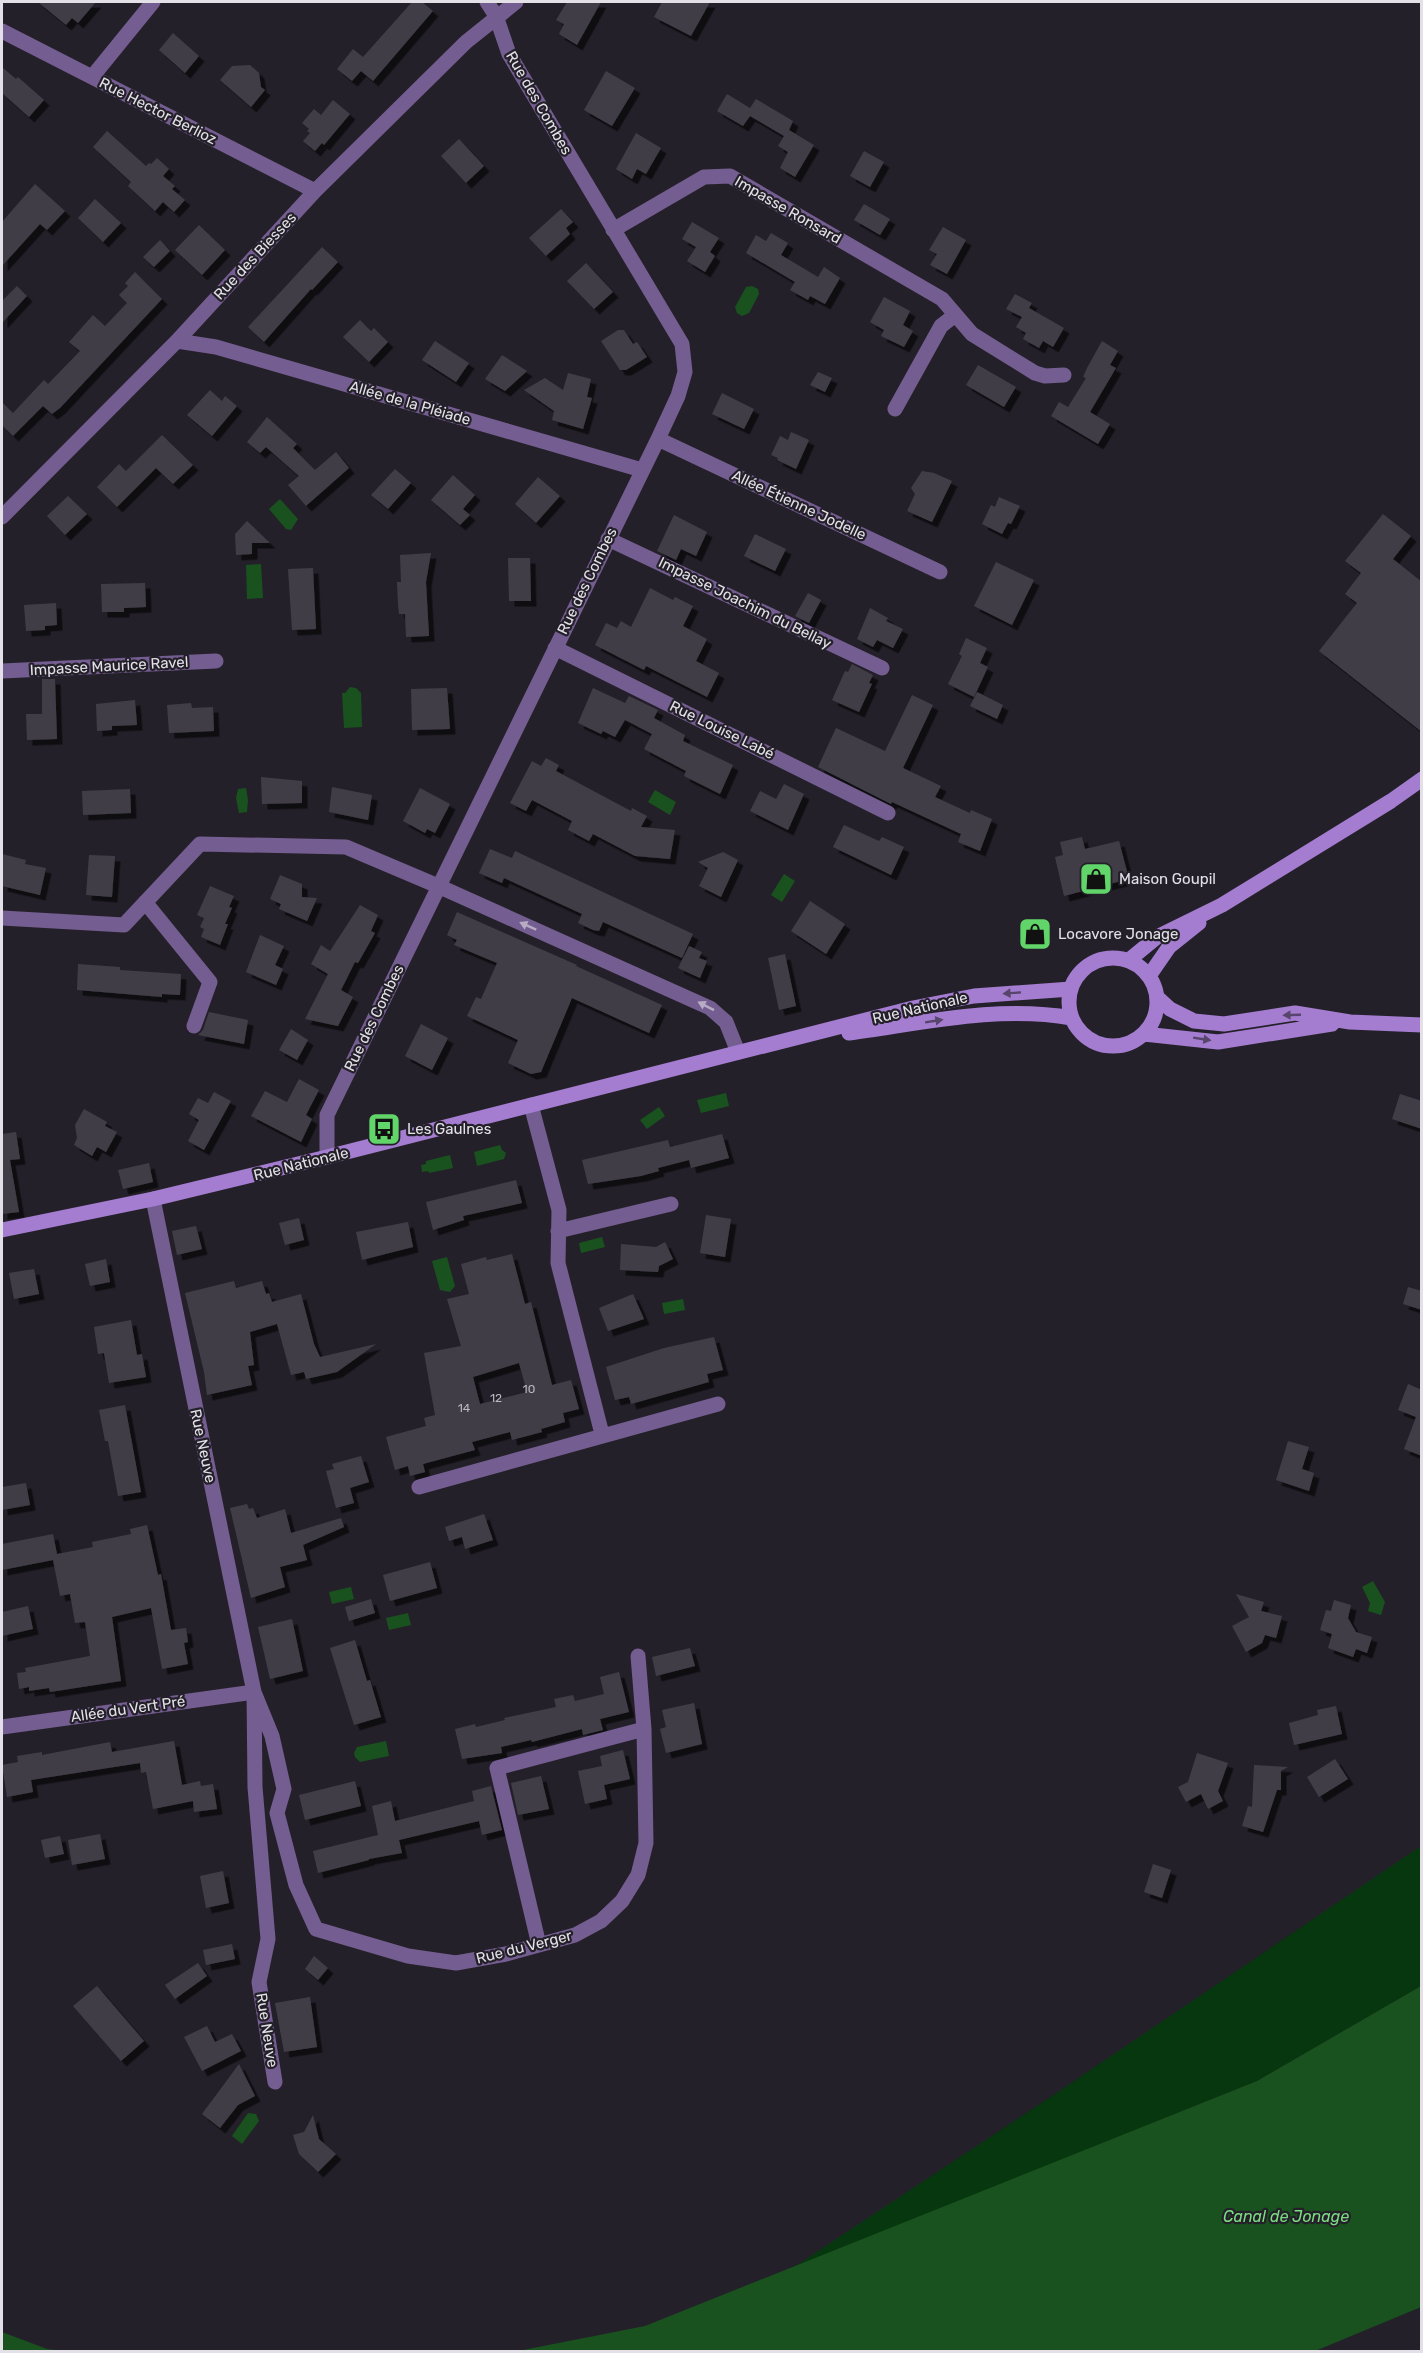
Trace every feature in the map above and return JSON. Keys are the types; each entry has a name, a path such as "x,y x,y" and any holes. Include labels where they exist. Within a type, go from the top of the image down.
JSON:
{"main road":[{"path":"1129,960 1157,937 1222,905 1391,801 1422,779"},
{"path":"1149,976 1169,947 1222,905"},
{"path":"1350,1022 1218,1042 1144,1034 1120,1045 1101,1044 1084,1034 1072,1018 1071,989 1084,969 1094,962 1118,957 1129,960 1149,976 1158,998 1170,1009 1194,1021 1224,1024 1295,1013 1350,1022 1422,1025"},
{"name":"Rue Nationale","path":"2,1230 153,1199 772,1043 974,996 1071,989"},
{"path":"1144,1034 1156,1014 1158,998"},
{"name":"Rue Nationale","path":"772,1043 976,1015 1038,1013 1072,1018"}],"street":[{"path":"92,77 153,2"},
{"name":"Rue des Combes","path":"327,1157 327,1115 658,438 678,396 685,372 682,345 509,54 496,16 487,2"},
{"name":"Rue des Biesses","path":"2,517 177,341 315,191 466,42 516,2"},
{"name":"Rue Hector Berlioz","path":"2,31 315,191"},
{"name":"Impasse Ronsard","path":"613,230 704,177 730,176 942,299 972,334 1035,373 1044,376 1064,375"},
{"path":"895,409 940,326 955,315"},
{"name":"Allée de la Pléiade","path":"177,341 216,346 642,470"},
{"name":"Allée Étienne Jodelle","path":"658,438 940,572"},
{"name":"Impasse Joachim du Bellay","path":"608,539 882,668"},
{"name":"Rue Louise Labé","path":"555,648 888,813"},
{"name":"Impasse Maurice Ravel","path":"2,671 216,661"},
{"path":"2,918 124,925 200,844 346,847 710,1008 726,1022 738,1052"},
{"path":"145,902 210,982 194,1026"},
{"path":"531,1105 559,1210 558,1263 602,1434"},
{"name":"Rue Neuve","path":"153,1199 254,1692 272,1736 284,1789"},
{"path":"558,1231 671,1204"},
{"path":"419,1487 602,1434 718,1404"},
{"name":"Rue du Verger","path":"284,1789 277,1813 296,1885 316,1929 408,1956 456,1963 575,1935 601,1921 622,1901 638,1875 646,1844 644,1729 638,1656"},
{"name":"Rue Neuve","path":"254,1692 255,1788 268,1939 259,1982 276,2082"},
{"name":"Allée du Vert Pré","path":"2,1727 254,1692"},
{"path":"539,1945 497,1768 644,1729"}],"shaded area":[{"path":"1421,1846 1421,1986 1257,2081 791,2269 1055,2094"}],"water":[{"path":"752,286 758,289 759,294 749,313 742,316 737,313 735,307 746,287"},
{"path":"280,499 298,519 291,530 286,529 269,509"},
{"path":"261,564 263,598 247,599 246,565"},
{"path":"350,687 356,688 361,693 362,727 344,728 342,693"},
{"path":"246,788 247,812 239,813 236,798 238,789"},
{"path":"655,790 676,802 670,815 648,802"},
{"path":"784,874 795,881 782,902 771,895"},
{"path":"726,1093 729,1106 701,1113 697,1100"},
{"path":"659,1107 665,1116 647,1129 640,1120"},
{"path":"500,1145 506,1153 504,1159 477,1166 474,1152"},
{"path":"450,1155 453,1168 429,1173 428,1171 422,1172 421,1165 426,1164 426,1161"},
{"path":"602,1237 605,1247 581,1253 579,1243"},
{"path":"447,1257 455,1286 450,1292 440,1290 432,1261"},
{"path":"683,1299 685,1310 664,1314 662,1303"},
{"path":"1373,1581 1385,1602 1381,1615 1368,1611 1370,1603 1362,1587"},
{"path":"351,1587 354,1599 332,1604 329,1592"},
{"path":"408,1613 411,1625 389,1630 386,1618"},
{"path":"386,1741 389,1756 360,1762 355,1757 357,1747"},
{"name":"Canal de Jonage","path":"1421,1986 1421,2307 1315,2351 518,2351 645,2326 1257,2081"},
{"path":"248,2113 256,2114 259,2121 242,2144 232,2136"},
{"path":"2,2332 47,2349 64,2351 2,2351"}],"building":[{"path":"38,2 96,2 78,23 72,18 66,25"},
{"path":"412,2 422,2 433,11 373,81 361,71 352,81 337,69 353,49 363,57"},
{"path":"567,2 601,2 577,45 559,34 564,24 556,20"},
{"path":"662,2 710,2 691,36 654,17"},
{"path":"173,33 199,56 185,73 159,50"},
{"path":"250,65 259,73 261,87 265,90 251,107 220,80 232,66"},
{"path":"2,67 16,79 18,77 44,100 29,117 2,93"},
{"path":"606,71 635,88 612,126 584,110"},
{"path":"727,94 750,108 756,99 793,121 789,130 814,145 795,177 780,168 788,152 778,146 784,136 750,116 743,126 717,111"},
{"path":"333,100 350,114 324,145 322,143 315,151 303,141 310,133 302,123 314,109 321,115"},
{"path":"107,131 146,166 157,158 169,169 163,176 175,186 172,189 185,200 174,212 163,202 155,211 128,186 131,182 93,147"},
{"path":"636,133 661,148 646,174 637,169 632,179 616,169"},
{"path":"459,139 484,166 466,183 441,156"},
{"path":"864,151 884,162 870,187 850,176"},
{"path":"35,184 65,211 47,230 40,224 2,266 2,222"},
{"path":"95,199 121,223 103,242 78,218"},
{"path":"864,204 890,219 880,235 854,220"},
{"path":"561,209 573,222 566,228 570,234 546,256 529,238"},
{"path":"692,222 719,238 710,252 715,256 705,272 687,261 696,247 682,239"},
{"path":"199,225 225,250 202,275 175,250"},
{"path":"943,227 966,240 947,274 930,265 937,254 929,250"},
{"path":"771,233 788,243 781,255 818,277 824,267 840,278 825,304 810,296 808,300 790,290 795,282 746,253 756,235 766,241"},
{"path":"160,240 170,251 154,267 143,257"},
{"path":"322,247 338,262 264,342 248,327"},
{"path":"586,263 613,292 594,309 567,281"},
{"path":"135,272 162,299 60,408 52,414 43,406 13,436 2,425 2,402 13,413 44,380 48,384 80,351 69,342 93,315 105,326 127,303 119,295 128,286 125,283"},
{"path":"17,286 27,296 2,323 2,301"},
{"path":"1015,294 1032,303 1029,308 1064,328 1053,347 1043,341 1039,348 1023,339 1026,333 1016,327 1022,317 1006,309"},
{"path":"884,297 910,311 903,325 913,331 904,347 881,336 884,330 870,322"},
{"path":"360,320 371,331 374,328 388,342 369,362 343,337"},
{"path":"618,330 624,330 633,344 637,342 647,357 626,370 620,370 601,341"},
{"path":"435,341 469,363 456,382 422,360"},
{"path":"1102,341 1118,351 1110,365 1116,368 1090,412 1110,424 1098,444 1051,416 1059,402 1068,407 1086,378 1083,377"},
{"path":"502,355 527,371 505,391 485,379"},
{"path":"978,365 1016,387 1004,407 966,385"},
{"path":"818,372 832,378 825,392 810,385"},
{"path":"568,373 591,379 587,397 592,398 583,429 552,420 554,411 524,390 545,378 563,390"},
{"path":"210,390 222,401 225,396 237,406 212,436 187,415"},
{"path":"722,393 754,409 744,429 712,414"},
{"path":"267,417 297,444 293,448 315,470 336,452 349,468 306,506 288,485 299,476 266,447 260,453 247,442"},
{"path":"791,432 809,440 796,469 771,455 780,436 788,440"},
{"path":"162,435 193,465 173,484 156,468 117,507 97,487 119,464 126,471"},
{"path":"395,469 411,483 388,509 371,495"},
{"path":"922,471 934,473 952,481 932,522 907,511 915,494 911,488"},
{"path":"453,475 475,495 463,509 470,515 460,525 431,500"},
{"path":"538,477 560,496 536,523 515,504"},
{"path":"68,496 87,514 65,535 47,516"},
{"path":"999,497 1020,506 1011,524 1008,523 1002,534 982,524 991,505 995,507"},
{"path":"1383,514 1411,536 1393,559 1422,582 1422,732 1319,651 1357,603 1345,594 1361,573 1345,561"},
{"path":"674,515 707,532 696,556 681,549 676,560 657,551"},
{"path":"247,521 270,543 252,543 252,554 236,555 235,534"},
{"path":"755,534 786,549 775,571 744,556"},
{"path":"431,553 426,582 429,636 406,637 405,614 399,614 398,604 397,582 401,582 400,555"},
{"path":"508,558 530,558 531,601 509,601"},
{"path":"996,562 1034,580 1012,625 974,606"},
{"path":"313,568 316,629 292,630 288,569"},
{"path":"145,583 146,607 124,608 124,612 102,612 101,584"},
{"path":"650,588 673,600 675,597 693,606 683,626 707,639 696,661 719,673 707,697 646,666 644,670 595,645 606,623 617,628 621,621 631,627"},
{"path":"808,593 821,600 809,623 795,616"},
{"path":"56,603 57,625 45,626 45,630 26,631 24,605"},
{"path":"870,608 888,618 886,621 903,629 893,648 877,640 873,647 857,639"},
{"path":"966,638 987,648 980,663 988,667 974,697 948,684 962,656 959,654"},
{"path":"852,664 873,675 869,683 872,684 859,712 832,700 845,671 848,672"},
{"path":"42,679 55,679 57,739 27,740 26,714 42,714"},
{"path":"447,688 450,729 412,730 411,689"},
{"path":"593,688 625,703 629,696 658,710 654,718 685,735 683,741 733,765 720,794 684,776 686,771 644,749 652,734 625,720 615,737 603,731 601,734 578,723"},
{"path":"977,692 1003,705 997,719 970,706"},
{"path":"912,695 933,705 903,768 941,786 935,797 970,813 971,810 992,819 980,851 958,842 961,834 892,802 891,804 818,767 836,728 885,751"},
{"path":"135,700 137,725 112,726 112,730 97,731 96,704"},
{"path":"191,703 192,708 213,707 214,731 169,733 167,705"},
{"path":"546,758 559,765 556,771 631,811 632,808 647,816 641,827 675,830 670,859 635,856 593,834 589,841 568,830 572,821 532,800 526,811 510,803 532,761 541,766"},
{"path":"261,777 302,781 302,803 262,804"},
{"path":"784,784 804,794 788,830 750,811 760,791 776,799"},
{"path":"332,787 372,795 368,820 329,812"},
{"path":"420,788 450,804 435,833 427,829 425,833 403,821"},
{"path":"130,789 131,813 83,815 82,791"},
{"path":"844,825 879,841 882,837 904,847 891,875 833,847"},
{"path":"1082,837 1085,849 1119,841 1129,879 1064,896 1055,857 1063,855 1060,842"},
{"path":"490,849 512,858 515,851 693,934 682,958 603,922 599,931 593,930 578,923 582,914 504,878 502,883 479,873"},
{"path":"723,852 738,860 721,897 699,886 708,868 698,862"},
{"path":"2,854 26,860 25,864 46,868 40,895 2,886"},
{"path":"89,855 115,856 112,897 86,895"},
{"path":"280,875 302,884 302,897 317,898 307,921 279,909 281,904 270,899"},
{"path":"210,886 234,896 225,924 228,924 220,945 201,937 204,929 200,927 204,918 197,915"},
{"path":"810,901 845,924 826,954 791,931"},
{"path":"360,905 378,915 371,931 375,933 358,963 355,962 341,990 353,997 338,1026 305,1019 328,974 311,964 321,945 330,951"},
{"path":"457,912 662,1005 649,1033 572,998 541,1072 531,1074 508,1063 518,1040 467,1016 476,997 481,999 497,963 454,945 457,940 447,935"},
{"path":"260,935 284,946 275,965 283,969 276,985 246,972"},
{"path":"689,946 702,952 699,958 707,961 700,978 678,968"},
{"path":"785,954 796,1006 779,1010 768,958"},
{"path":"78,964 120,967 120,970 181,974 180,995 162,994 162,997 77,990"},
{"path":"209,1012 248,1020 244,1044 198,1035 203,1030"},
{"path":"421,1024 448,1038 432,1070 405,1056"},
{"path":"291,1029 308,1040 297,1060 279,1050"},
{"path":"299,1079 319,1090 306,1115 312,1119 301,1142 251,1116 265,1091 287,1102"},
{"path":"214,1092 231,1101 204,1150 188,1141 199,1120 189,1114 198,1098 208,1103"},
{"path":"1400,1094 1422,1101 1422,1129 1392,1119"},
{"path":"84,1109 107,1122 105,1126 117,1132 106,1152 97,1147 92,1156 74,1145 77,1138 75,1125"},
{"path":"16,1132 20,1159 10,1160 19,1212 2,1214 2,1134"},
{"path":"722,1134 729,1158 691,1168 689,1160 658,1168 659,1171 641,1176 588,1184 582,1160 668,1140 670,1147"},
{"path":"149,1163 153,1182 123,1189 118,1170"},
{"path":"516,1180 522,1203 463,1216 464,1220 433,1230 426,1202"},
{"path":"706,1215 731,1219 725,1257 700,1253"},
{"path":"299,1218 304,1240 285,1245 279,1223"},
{"path":"408,1222 413,1247 362,1260 356,1232"},
{"path":"196,1226 202,1249 177,1255 172,1231"},
{"path":"665,1242 673,1259 659,1266 658,1272 620,1270 621,1244 656,1247"},
{"path":"512,1254 525,1304 531,1302 552,1385 571,1380 579,1409 563,1413 565,1422 541,1429 542,1432 512,1440 510,1432 472,1442 475,1450 423,1464 425,1472 410,1476 408,1466 395,1470 386,1437 426,1426 424,1418 435,1415 424,1353 461,1346 447,1299 469,1294 461,1264 486,1257 487,1260","holes":["519,1363 527,1392 480,1404 473,1377"]},
{"path":"106,1259 110,1282 90,1286 85,1264"},
{"path":"34,1269 39,1294 14,1299 9,1273"},
{"path":"234,1281 236,1288 262,1281 266,1294 269,1293 272,1302 301,1294 314,1344 320,1357 376,1344 337,1372 306,1379 304,1372 291,1375 277,1324 250,1332 254,1365 248,1366 252,1385 207,1395 204,1372 185,1293"},
{"path":"1408,1287 1422,1291 1422,1310 1403,1304"},
{"path":"633,1294 644,1319 608,1331 599,1308"},
{"path":"131,1320 137,1355 142,1354 146,1377 109,1383 104,1353 98,1354 94,1327"},
{"path":"714,1337 723,1370 707,1374 709,1382 631,1404 629,1397 615,1400 606,1367 664,1348"},
{"path":"1408,1384 1422,1390 1422,1456 1404,1449 1416,1417 1398,1410"},
{"path":"125,1405 141,1492 118,1496 108,1441 105,1441 99,1410"},
{"path":"1288,1441 1309,1447 1302,1469 1314,1473 1309,1491 1276,1480"},
{"path":"361,1456 369,1482 350,1488 354,1503 336,1508 326,1471 334,1469 332,1464"},
{"path":"26,1483 30,1505 2,1510 2,1487"},
{"path":"247,1504 249,1509 253,1508 257,1518 285,1509 291,1533 341,1518 344,1527 303,1545 307,1560 280,1567 285,1587 251,1598 230,1508"},
{"path":"484,1514 493,1540 465,1549 462,1537 449,1541 445,1527"},
{"path":"147,1525 158,1575 161,1574 171,1630 186,1628 188,1642 184,1643 188,1664 162,1669 151,1608 112,1617 121,1681 50,1692 49,1688 29,1691 29,1687 19,1689 17,1673 26,1672 25,1668 90,1656 85,1622 75,1623 70,1594 60,1596 53,1560 2,1570 2,1544 53,1534 57,1554 93,1547 92,1542 131,1534 130,1529"},
{"path":"430,1562 437,1588 390,1601 383,1575"},
{"path":"1236,1594 1264,1602 1261,1611 1282,1616 1276,1638 1265,1635 1262,1643 1246,1652 1232,1626 1249,1617"},
{"path":"371,1599 375,1613 349,1621 345,1607"},
{"path":"1334,1600 1351,1605 1348,1618 1356,1632 1372,1637 1367,1653 1356,1649 1353,1657 1328,1648 1332,1634 1320,1630 1326,1610 1331,1611"},
{"path":"28,1606 33,1629 2,1636 2,1612"},
{"path":"292,1619 303,1671 270,1679 258,1627"},
{"path":"355,1640 381,1717 354,1725 330,1648"},
{"path":"690,1648 695,1666 656,1676 652,1657"},
{"path":"619,1672 629,1712 600,1719 603,1730 583,1735 582,1729 532,1742 531,1740 501,1747 502,1753 462,1759 455,1729 475,1724 476,1727 505,1720 504,1718 556,1707 554,1699 573,1695 575,1701 604,1694 600,1677"},
{"path":"694,1703 702,1744 666,1753 660,1729 666,1727 662,1710"},
{"path":"1336,1706 1342,1734 1294,1745 1289,1723 1318,1715 1317,1710"},
{"path":"174,1741 182,1785 200,1781 201,1786 213,1784 217,1809 194,1812 193,1801 153,1809 146,1772 141,1773 140,1763 31,1780 33,1792 7,1797 2,1765 18,1762 17,1756 42,1752 42,1755 110,1742 112,1752"},
{"path":"623,1750 630,1779 604,1785 607,1799 585,1804 578,1771 602,1766 600,1756"},
{"path":"1197,1753 1228,1763 1218,1791 1223,1801 1208,1809 1201,1794 1186,1802 1178,1787 1188,1782"},
{"path":"1335,1759 1348,1779 1319,1797 1307,1777"},
{"path":"1254,1765 1288,1767 1281,1771 1281,1790 1277,1790 1263,1832 1242,1826 1248,1806 1252,1807"},
{"path":"541,1776 549,1809 518,1815 511,1783"},
{"path":"355,1781 361,1806 305,1820 299,1795"},
{"path":"491,1786 502,1830 482,1835 479,1821 399,1840 402,1853 369,1859 318,1873 313,1851 378,1835 372,1806 391,1801 395,1821 474,1801 472,1791"},
{"path":"100,1834 105,1859 72,1865 68,1840"},
{"path":"60,1836 64,1854 45,1858 41,1840"},
{"path":"1153,1864 1171,1870 1162,1898 1144,1892"},
{"path":"223,1871 229,1903 206,1908 200,1876"},
{"path":"232,1944 235,1959 206,1965 203,1950"},
{"path":"314,1956 328,1968 318,1980 305,1969"},
{"path":"198,1963 207,1976 175,1999 165,1985"},
{"path":"97,1986 144,2041 121,2061 73,2006"},
{"path":"310,1997 317,2047 284,2052 275,2003"},
{"path":"207,2026 215,2042 232,2034 241,2051 202,2071 184,2037"},
{"path":"239,2064 255,2096 238,2105 220,2128 202,2114"},
{"path":"313,2115 319,2139 336,2154 318,2172 299,2154 293,2135 304,2132"}],"place":[{"name":"Maison Goupil","path":"1096,879"},
{"name":"Locavore Jonage","path":"1035,934"},
{"name":"Les Gaulnes","path":"384,1129"}]}
